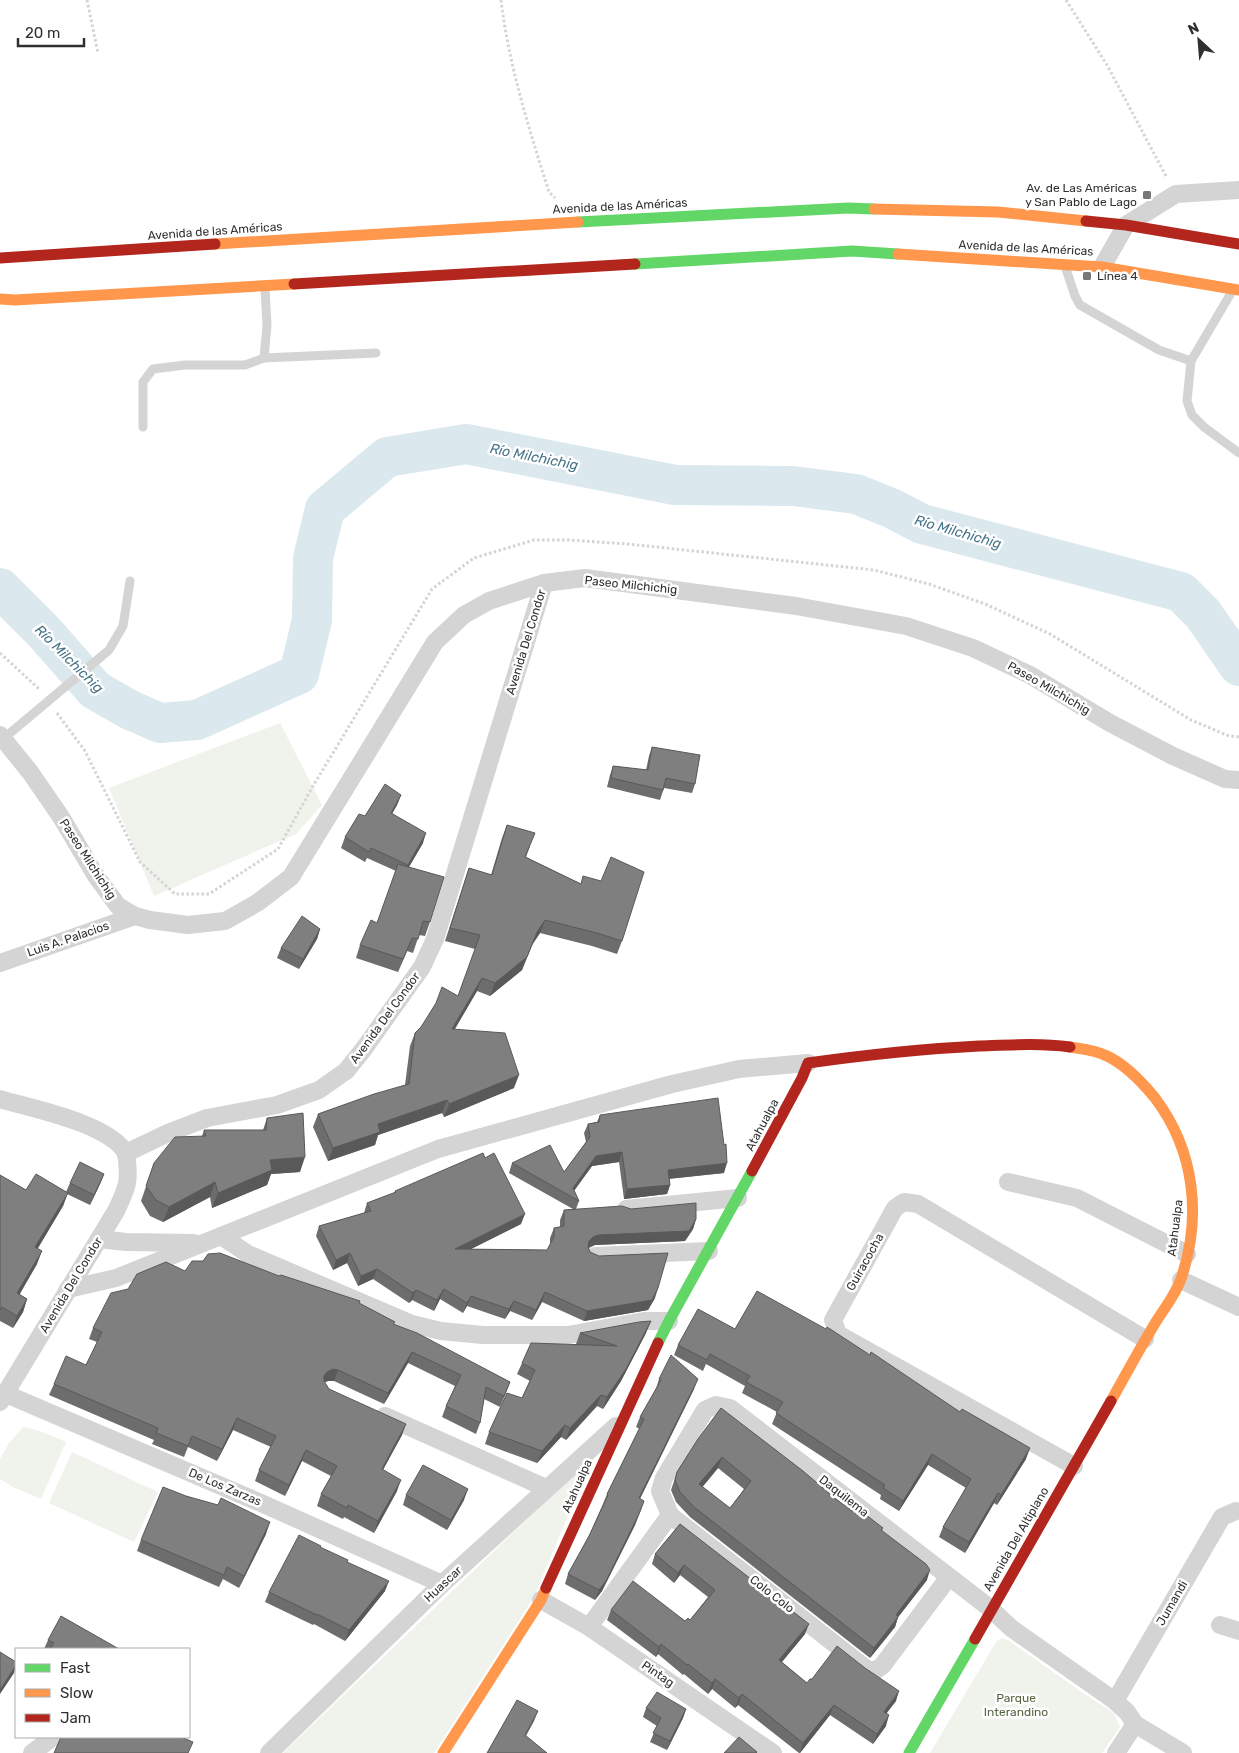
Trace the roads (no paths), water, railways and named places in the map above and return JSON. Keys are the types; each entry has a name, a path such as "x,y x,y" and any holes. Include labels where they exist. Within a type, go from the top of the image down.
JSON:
{"main road":[{"name":"Avenida de las Américas","path":"0,258 574,222 848,208 998,212 1126,225 1239,244"},
{"name":"Avenida de las Américas","path":"0,299 15,300 852,251 1102,267 1236,289"},
{"name":"Atahualpa","path":"443,1753 541,1600 622,1420 670,1321 738,1198 802,1078 808,1063 950,1047 1039,1043 1061,1044 1103,1054 1138,1078 1163,1106 1185,1148 1192,1178 1194,1204 1187,1254 1181,1280 1145,1339"},
{"name":"Avenida Del Altiplano","path":"909,1753 1145,1339"}],"street":[{"path":"1102,267 1126,225 1176,194 1239,190"},
{"name":"Paseo Milchichig","path":"1,737 30,772 61,817 96,876 118,906 135,916 188,925 225,921 257,903 291,877 435,642 464,615 489,601 544,583 585,578 796,606 906,626 973,648 1030,674 1110,723 1173,756 1225,779 1239,780"},
{"name":"Avenida Del Condor","path":"3,1398 116,1211 127,1188 128,1170 126,1153 168,1133 207,1118 277,1105 319,1090 346,1072 422,967 435,939 544,583"},
{"name":"Luis A. Palacios","path":"0,963 135,916"},
{"path":"68,1289 116,1278 438,1149 672,1084 739,1069 808,1063"},
{"path":"0,1099 92,1126 121,1146 126,1153"},
{"path":"1008,1182 1077,1198 1187,1254"},
{"path":"626,1209 738,1198"},
{"name":"Guiracocha","path":"1074,1466 838,1334 833,1320 895,1208 904,1202 918,1204 1145,1339"},
{"path":"220,1236 248,1254 412,1324 441,1331 483,1336 568,1335 644,1321 670,1321"},
{"path":"99,1238 126,1242 202,1243"},
{"path":"595,1256 709,1251"},
{"path":"1181,1280 1239,1307"},
{"name":"De Los Zarzas","path":"3,1398 261,1502 442,1584"},
{"name":"Daquilema","path":"670,1515 660,1491 664,1478 705,1410 716,1405 730,1408 991,1609 1011,1628 1114,1701 1127,1712 1135,1724 1183,1753"},
{"path":"366,1407 546,1488"},
{"name":"Huascar","path":"268,1753 442,1584 622,1420"},
{"name":"Jumandi","path":"1114,1701 1222,1517 1236,1511"},
{"path":"590,1627 670,1515"},
{"name":"Colo Colo","path":"670,1515 868,1670 876,1670 882,1666 949,1578"},
{"name":"Pintag","path":"541,1600 590,1627 773,1753"},
{"path":"1220,1625 1239,1632"},
{"path":"1116,1753 1135,1724"},
{"path":"32,1753 52,1738"}],"lane":[{"path":"1064,264 1080,305 1159,350 1191,361"},
{"path":"264,358 266,325 265,284"},
{"path":"1236,289 1191,361 1187,401 1192,415 1204,427 1239,452"},
{"path":"143,427 143,382 153,369 185,365 245,364 264,358 376,353"},
{"path":"1,737 109,650 123,626 130,580"}],"waterway":[{"name":"Río Milchichig","path":"0,588 44,632 95,690 130,710 160,723 197,720 299,674 312,620 313,558 325,509 387,457 466,444 675,485 793,486 856,494 891,508 922,524 1181,592 1203,614 1239,666"}],"place":[{"name":"Av. de Las Américas y San Pablo de Lago","path":"1147,195"},
{"name":"Línea 4","path":"1087,276"}],"park label":[{"name":"Parque Interandino","path":"1016,1705"}]}
